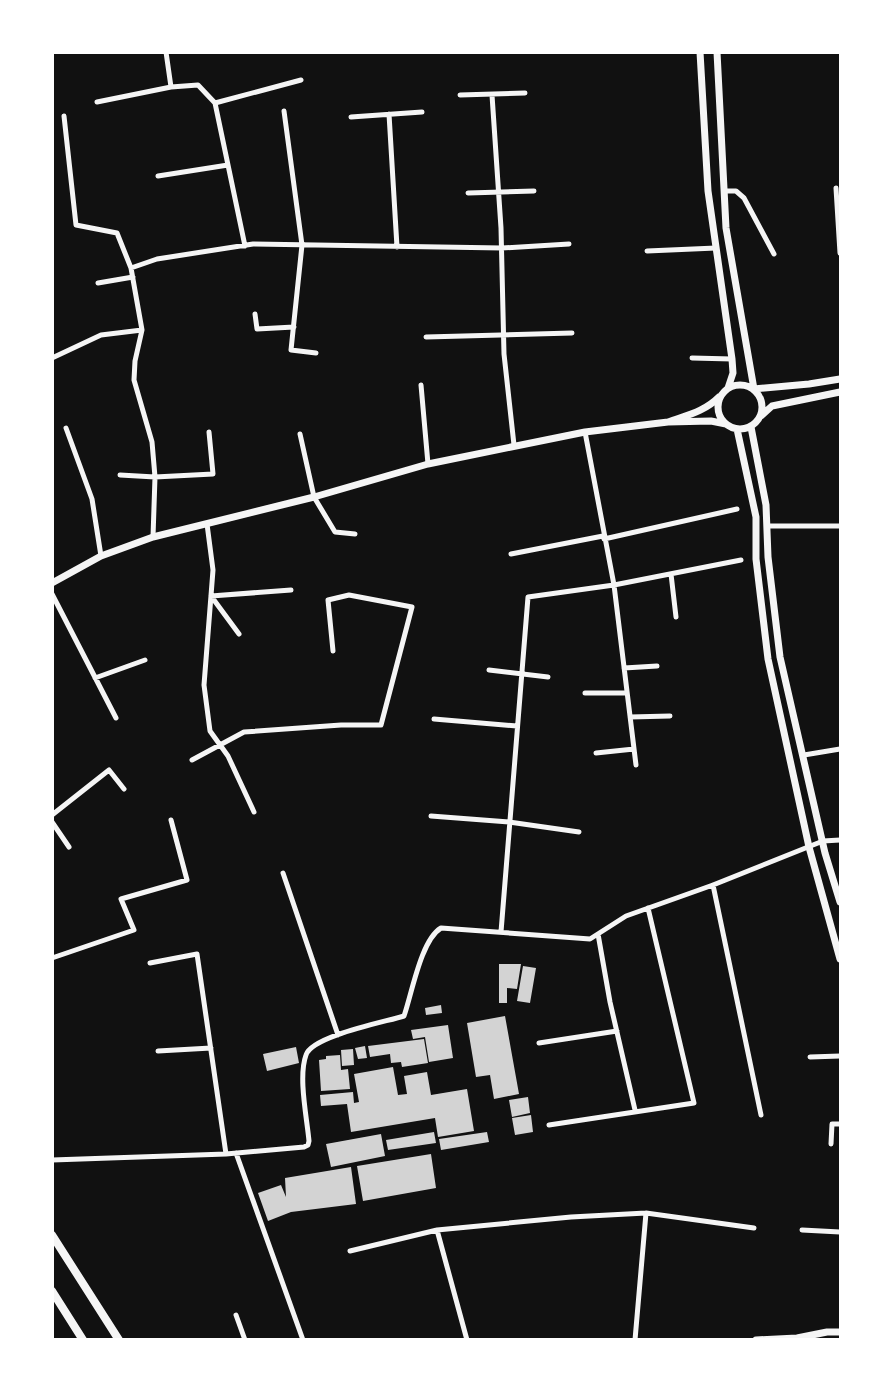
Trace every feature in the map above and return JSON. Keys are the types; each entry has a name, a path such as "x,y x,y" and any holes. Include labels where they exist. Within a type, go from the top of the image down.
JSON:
{"main road":[{"path":"700,52 708,191 733,373 719,400 719,413 726,424"},
{"path":"717,52 726,228 754,389 763,405 761,416"},
{"path":"708,191 725,191"},
{"path":"668,422 699,412 725,391 744,384 754,389 841,379"},
{"path":"809,384 812,397"},
{"path":"52,583 101,556 153,537 314,497 428,464 585,432 668,422 711,421 737,429 751,427 772,406 841,393"},
{"path":"751,427 768,526 768,558 782,665 823,841 841,902"},
{"path":"737,429 756,517 756,559 770,668 809,846 841,959"},
{"path":"770,668 782,665"},
{"path":"52,1235 119,1339"},
{"path":"52,1291 56,1306 83,1339"},
{"path":"756,1339 798,1339 827,1332 841,1332"}],"street":[{"path":"166,52 171,87"},
{"path":"215,103 301,80"},
{"path":"97,102 171,87 198,85 215,103 245,246"},
{"path":"460,96 525,93"},
{"path":"492,95 502,248 503,335 514,445"},
{"path":"284,111 302,246 291,350 316,353"},
{"path":"351,117 422,112"},
{"path":"389,114 397,247"},
{"path":"64,116 76,225 117,233 133,277 142,330 134,380 152,442 155,477 153,537"},
{"path":"158,176 228,165"},
{"path":"835,187 841,253"},
{"path":"468,193 534,191"},
{"path":"725,191 736,191 744,198 775,254"},
{"path":"131,268 157,259 245,246 502,248 569,244"},
{"path":"647,251 716,247"},
{"path":"98,283 133,277"},
{"path":"255,314 257,329 294,327"},
{"path":"52,358 101,335 142,330"},
{"path":"426,337 572,333"},
{"path":"691,358 732,359"},
{"path":"421,385 428,464"},
{"path":"66,428 92,499 101,556"},
{"path":"120,475 155,477 212,474 209,432"},
{"path":"585,432 614,585 636,765"},
{"path":"300,434 314,497 335,532 355,534"},
{"path":"510,554 737,509"},
{"path":"207,524 213,570 204,685 210,731 228,756 254,813"},
{"path":"768,526 841,526"},
{"path":"501,932 528,597 614,585 741,560"},
{"path":"671,574 676,617"},
{"path":"211,596 291,590"},
{"path":"52,594 116,718"},
{"path":"192,760 244,732 381,725 412,607 349,595 328,600 333,651"},
{"path":"211,596 239,634"},
{"path":"96,678 145,660"},
{"path":"624,668 657,666"},
{"path":"489,670 548,677"},
{"path":"584,693 627,693"},
{"path":"630,717 670,716"},
{"path":"434,719 517,726"},
{"path":"804,755 841,749"},
{"path":"596,753 634,750"},
{"path":"52,815 109,770 124,789"},
{"path":"431,816 509,822 579,832"},
{"path":"52,958 134,930 121,899 187,880 171,820"},
{"path":"52,822 69,847"},
{"path":"52,1160 226,1154 308,1145 304,1066 306,1053 312,1046 338,1035 404,1016 427,944 441,928 590,939 626,916 713,886 823,841 841,840"},
{"path":"283,873 338,1035"},
{"path":"713,886 761,1115"},
{"path":"549,1125 694,1103 648,908"},
{"path":"598,934 635,1110"},
{"path":"150,963 197,954 226,1154"},
{"path":"539,1042 617,1031"},
{"path":"158,1051 211,1048"},
{"path":"810,1057 841,1056"},
{"path":"831,1144 832,1124 841,1124"},
{"path":"236,1153 303,1339"},
{"path":"635,1339 646,1213"},
{"path":"351,1251 437,1230 571,1217 646,1213 754,1228"},
{"path":"437,1230 467,1339"},
{"path":"802,1230 841,1232"},
{"path":"236,1315 245,1339"}],"building":[{"path":"499,964 521,964 517,989 507,988 507,1003 499,1003"},
{"path":"523,966 536,968 530,1003 517,1001"},
{"path":"441,1005 442,1013 426,1015 425,1008"},
{"path":"505,1016 519,1094 494,1099 490,1075 476,1077 467,1023"},
{"path":"448,1025 453,1058 429,1062 425,1037 413,1039 411,1030"},
{"path":"424,1039 428,1063 402,1067 401,1062 391,1063 390,1054 370,1057 368,1046"},
{"path":"365,1046 367,1058 358,1059 355,1048"},
{"path":"296,1047 299,1063 267,1071 263,1054"},
{"path":"353,1049 354,1065 342,1066 341,1050"},
{"path":"340,1055 341,1070 348,1069 350,1089 321,1091 319,1060 326,1059 326,1056"},
{"path":"393,1067 398,1095 407,1094 404,1076 427,1072 431,1095 467,1089 474,1131 438,1137 435,1118 351,1132 347,1104 321,1106 320,1095 353,1092 354,1103 359,1102 354,1074"},
{"path":"528,1097 530,1113 512,1117 509,1100"},
{"path":"531,1115 533,1132 515,1135 512,1118"},
{"path":"434,1132 436,1143 388,1150 386,1140"},
{"path":"487,1132 489,1142 441,1150 439,1139"},
{"path":"381,1134 385,1156 331,1167 326,1144"},
{"path":"431,1154 436,1188 363,1201 357,1166"},
{"path":"351,1167 356,1204 291,1212 268,1221 258,1193 281,1185 286,1197 285,1178"}]}
